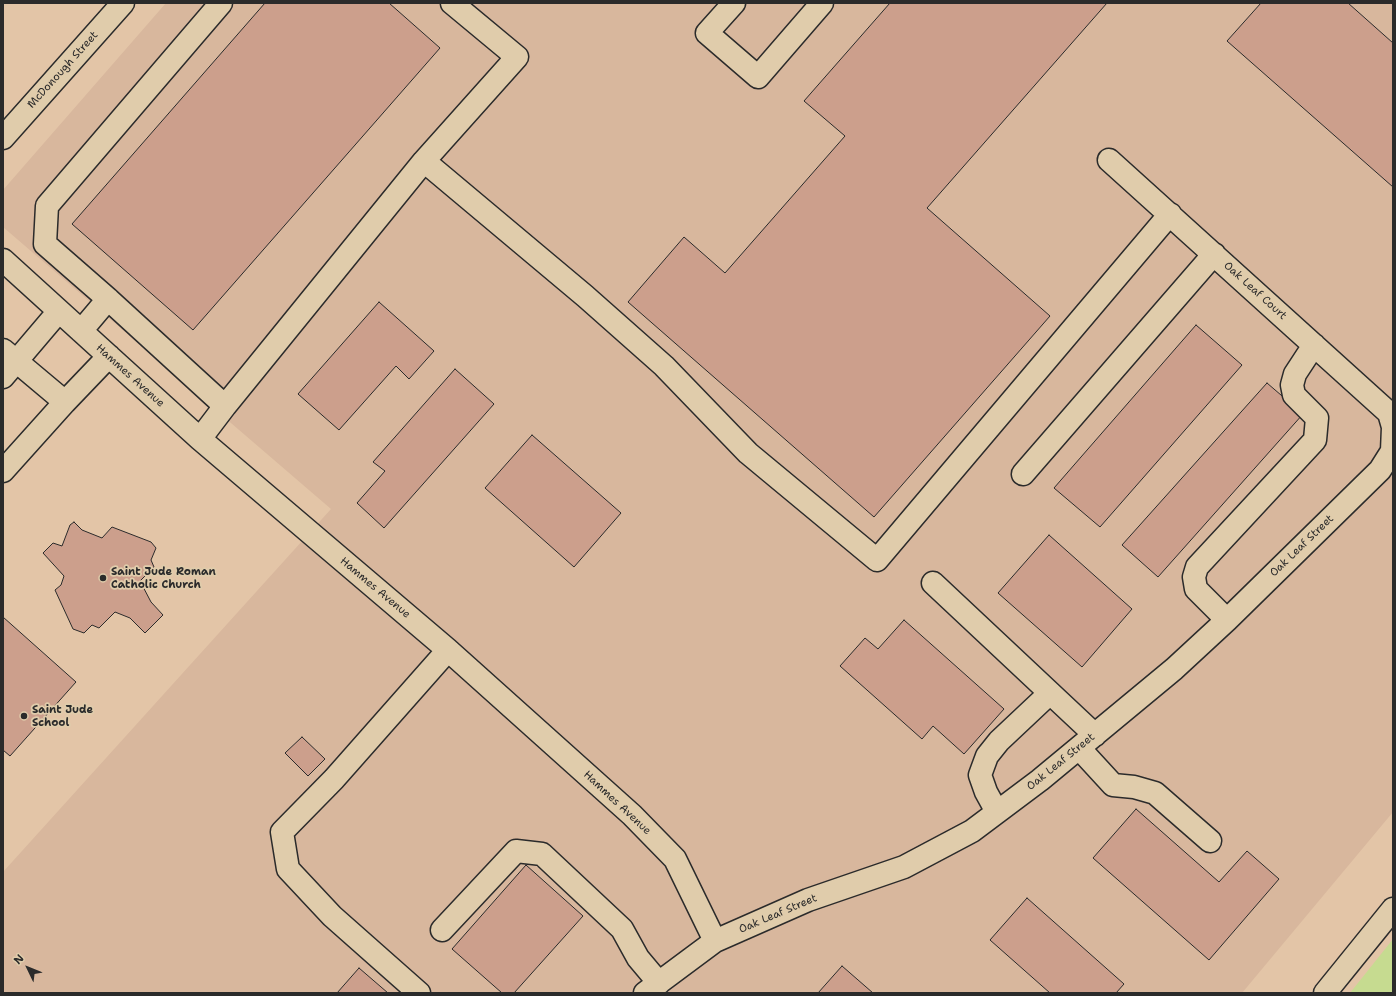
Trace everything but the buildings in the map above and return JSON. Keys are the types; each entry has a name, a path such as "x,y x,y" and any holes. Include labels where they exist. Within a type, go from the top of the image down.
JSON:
{"main road":[{"name":"McDonough Street","path":"3,138 122,3"},
{"path":"221,3 47,206 45,244 108,299 225,406"},
{"path":"200,439 225,406 424,161 517,57 452,3"},
{"path":"734,3 707,33 758,77 822,3"},
{"name":"Oak Leaf Court","path":"1109,160 1389,413 1393,427"},
{"path":"424,161 585,296 664,366 748,453 877,560 1170,214"},
{"path":"1023,474 1214,254"},
{"name":"Hammes Avenue","path":"3,260 200,439 448,650 632,815 675,859 715,941"},
{"path":"82,331 108,299"},
{"path":"59,311 8,363 65,402"},
{"path":"1227,620 1196,589 1194,577 1197,567 1315,440 1317,418 1294,395 1292,385 1295,374 1314,345"},
{"path":"3,471 109,356"},
{"name":"Oak Leaf Street","path":"652,988 715,941 808,900 904,867 972,830 998,812 1040,780 1174,669 1227,620 1380,470 1392,450 1393,427"},
{"path":"932,584 1050,693 1087,741 1114,785 1134,787 1155,793 1210,841"},
{"path":"419,993 332,916 288,869 282,832 334,779 448,650"},
{"path":"998,812 986,792 980,774 987,756 999,741 1050,693"},
{"path":"442,930 516,851 542,854 622,929 652,988"},
{"path":"1326,993 1393,909"}],"shaded area":[{"path":"166,3 1393,3 1393,812 1242,993 3,993 3,872 331,509 3,227 3,190"}],"green space":[{"path":"1393,939 1393,993 1350,993"}],"place":[{"name":"Saint Jude Roman Catholic Church","path":"103,578"},
{"name":"Saint Jude School","path":"24,716"}]}
